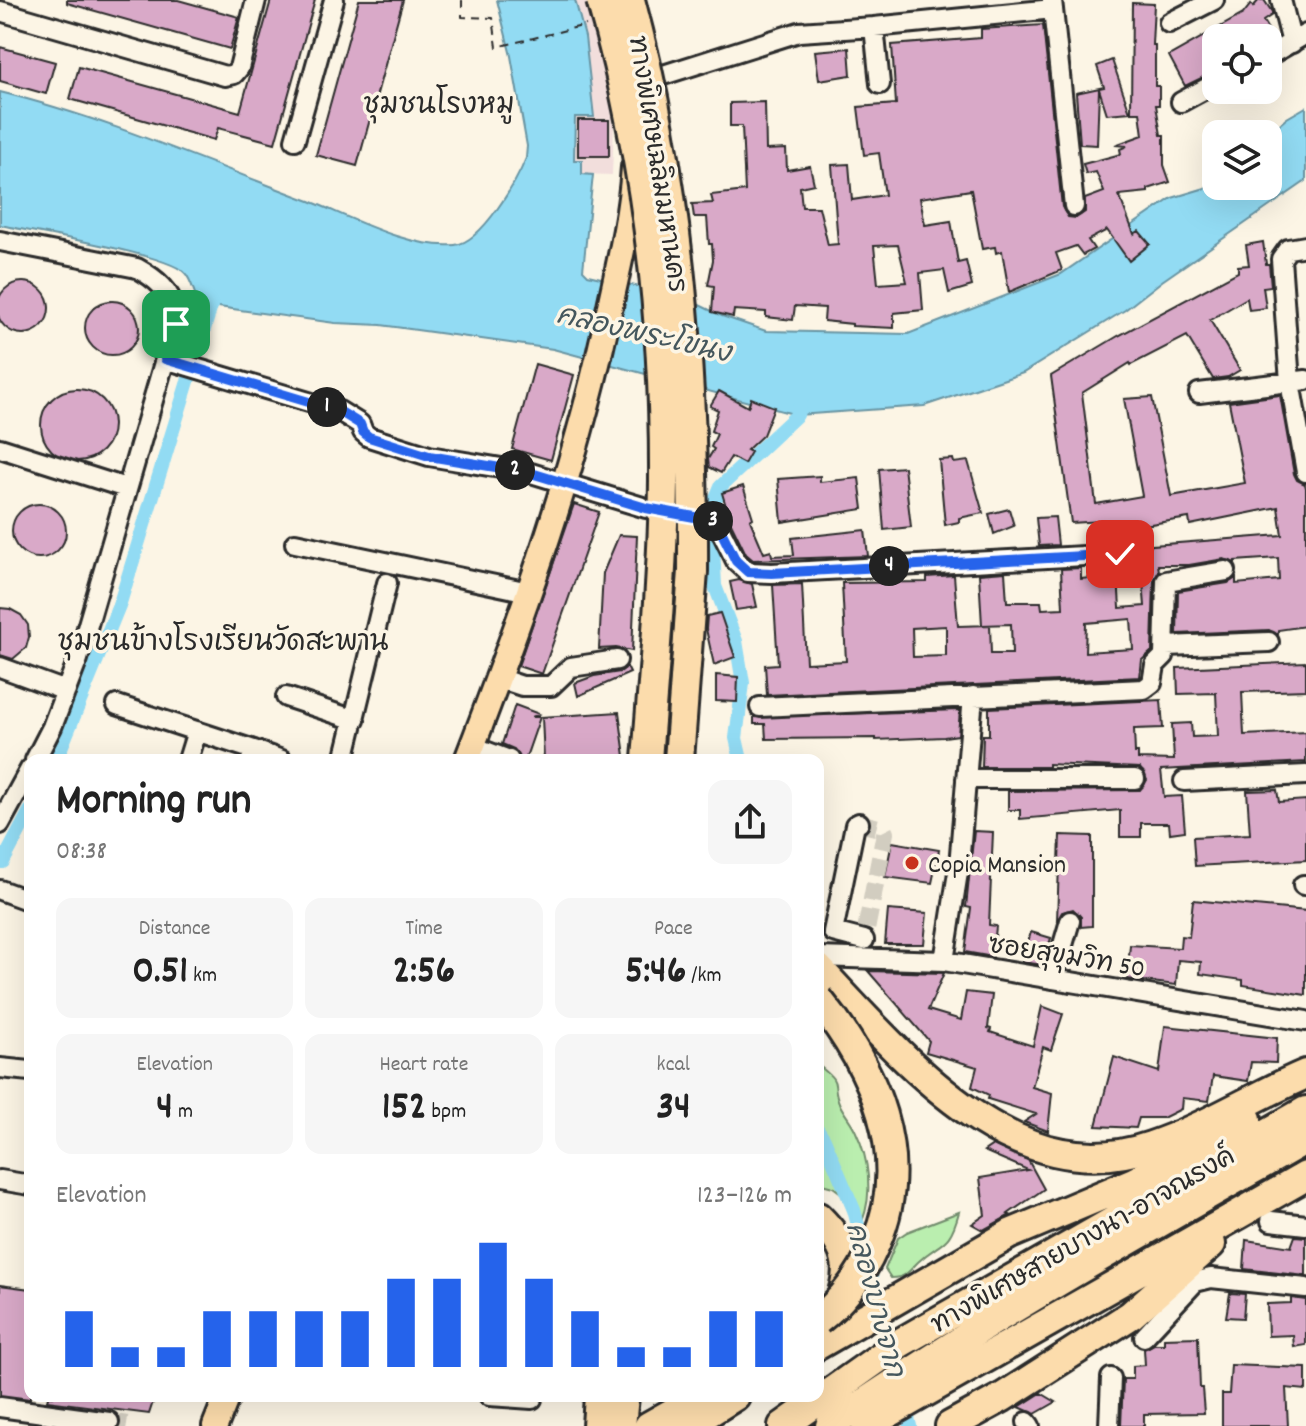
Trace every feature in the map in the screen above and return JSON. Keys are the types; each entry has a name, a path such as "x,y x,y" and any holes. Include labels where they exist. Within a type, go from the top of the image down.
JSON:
{"highway":[{"name":"ทางพิเศษเฉลิมมหานคร","path":"630,0 654,106 676,253 690,413 693,571 679,754"},
{"name":"ทางพิเศษเฉลิมมหานคร","path":"597,12 625,98 644,196 660,346 664,482 662,560 647,754"},
{"path":"693,571 693,724 697,754"},
{"path":"824,962 926,1077 980,1120 1015,1139 1046,1150 1091,1157 1124,1154 1151,1146 1306,1074"},
{"path":"824,1008 862,1063 885,1122 893,1186 886,1220 872,1254 854,1285 824,1314"},
{"path":"824,1342 1010,1234 1134,1182 1207,1144 1306,1083"},
{"name":"ทางพิเศษสายบางนา-อาจณรงค์","path":"824,1397 900,1343 1306,1111"},
{"name":"ทางพิเศษสายบางนา-อาจณรงค์","path":"830,1426 986,1324 1305,1140"},
{"path":"950,1426 1003,1397 1131,1315 1266,1212 1306,1176"},
{"path":"866,1426 1266,1212"},
{"path":"824,1223 844,1251 849,1275 840,1301 824,1324"},
{"path":"597,1426 599,1402"},
{"path":"621,1426 623,1402"},
{"path":"649,1426 691,1402"},
{"path":"686,1426 725,1402"},
{"name":"ทางพิเศษสายบางนา-อาจณรงค์","path":"783,1426 817,1402"}],"main road":[{"path":"470,753 566,482 597,373 633,175 635,84 624,0"},
{"path":"215,1426 225,1402"}],"street":[{"path":"0,11 225,76 234,74 239,68 256,0"},
{"path":"295,140 334,0"},
{"path":"1169,23 1214,0"},
{"path":"1281,0 1299,39"},
{"path":"635,84 799,32 874,27 1053,5 1074,206"},
{"path":"874,27 880,84"},
{"path":"1181,102 1202,91"},
{"path":"0,241 137,268 156,279 172,303 176,324 172,361 126,488 78,659 38,754"},
{"path":"1306,246 1288,249 1281,259 1298,381 1306,472"},
{"path":"172,361 339,411 360,424 369,437 429,456 497,465 566,482 646,508 716,521 736,561 748,572 1120,554"},
{"path":"1199,393 1298,381"},
{"path":"0,448 126,488"},
{"path":"295,543 529,592"},
{"path":"760,707 1144,689 1152,683 1155,665 1164,656 1166,581 1226,571"},
{"path":"346,754 387,583"},
{"path":"1166,646 1269,642"},
{"path":"498,678 522,686 551,686 571,667 617,660"},
{"path":"0,667 66,691"},
{"path":"944,961 959,866 973,696"},
{"path":"286,697 355,720"},
{"path":"117,705 197,731 250,754"},
{"path":"190,754 197,731"},
{"path":"1184,781 1306,775"},
{"path":"966,779 1135,779"},
{"path":"0,824 24,780"},
{"path":"859,823 855,825 833,932 863,945"},
{"path":"0,890 24,899"},
{"path":"1053,979 1070,921"},
{"name":"ซอยสุขุมวิท 50","path":"824,961 863,945 1306,1021"},
{"path":"0,1068 24,1070"},
{"path":"0,1180 24,1184"},
{"path":"1266,1212 1306,1225"},
{"path":"1144,1337 1195,1282 1211,1278 1306,1288"},
{"path":"1109,1426 1111,1378"},
{"path":"0,1407 109,1422"}],"path":[{"path":"462,0 462,17 493,18 497,47 597,12"}],"shaded area":[{"path":"560,0 588,0 614,124 612,175 582,174 574,160 575,117 594,116"}],"green space":[{"path":"824,1070 834,1080 840,1105 854,1128 864,1154 868,1200 862,1222 833,1187 824,1185"},
{"path":"959,1212 952,1232 943,1243 906,1274 891,1278 885,1269 898,1238"}],"water":[{"name":"คลองพระโขนง","path":"497,0 575,0 585,37 594,117 575,117 574,160 582,160 582,174 593,175 583,270 588,275 683,297 722,316 766,331 908,334 1061,274 1172,198 1202,189 1202,200 1279,200 1125,310 1023,373 924,406 797,415 553,349 211,306 198,301 185,273 154,258 0,225 0,92 118,128 400,237 438,245 455,245 465,241 487,222 515,181 526,158 527,146 511,56"},
{"path":"1306,107 1306,181 1282,198 1282,122"}],"building":[{"path":"67,0 178,0 239,17 230,49 67,3"},
{"path":"271,0 315,0 275,143 218,128 214,140 70,99 79,67 240,112"},
{"path":"359,0 403,0 357,166 316,155"},
{"path":"1259,0 1264,0 1272,12 1263,21 1265,24 1225,24 1243,14 1251,4 1253,7"},
{"path":"1132,3 1154,4 1152,45 1155,45 1155,86 1159,86 1159,105 1156,105 1161,135 1164,135 1164,165 1170,182 1148,189 1148,192 1119,195 1134,234 1139,231 1150,244 1129,261 1107,230 1088,240 1094,249 1083,255 1076,246 1056,253 1062,270 1009,292 1002,251 996,253 995,247 982,249 971,190 920,198 925,225 951,221 958,263 966,261 972,286 949,293 944,270 920,273 923,310 894,313 894,328 824,321 825,308 795,306 793,320 766,317 766,312 734,310 733,317 712,312 714,286 708,285 713,260 707,217 694,217 692,204 713,203 711,195 745,191 742,126 730,126 730,103 765,102 766,150 786,149 787,170 810,166 814,184 800,187 802,207 819,207 828,245 838,244 832,165 849,164 852,200 885,195 879,153 864,155 858,107 896,104 892,45 981,38 981,29 1043,25 1062,207 1068,217 1076,218 1085,212 1085,199 1104,192 1096,172 1086,174 1083,164 1121,154 1120,149 1127,146 1115,145 1143,135 1140,112 1131,112","holes":["898,245 907,282 878,284 874,246"]},
{"path":"1202,37 1202,78 1185,86 1169,56"},
{"path":"0,47 55,62 46,94 0,81"},
{"path":"849,48 851,75 819,80 815,51"},
{"path":"1112,60 1130,112 1107,114 1099,89 1097,145 1080,144 1076,93 1104,87 1097,66"},
{"path":"578,120 609,120 609,156 578,156"},
{"path":"1263,242 1271,286 1263,287 1266,308 1249,310 1247,298 1210,320 1240,370 1228,377 1213,379 1187,336 1130,363 1082,393 1096,504 1142,496 1124,399 1152,397 1171,496 1245,483 1229,402 1280,395 1294,474 1306,488 1306,626 1278,630 1278,635 1269,630 1177,634 1178,591 1228,583 1236,578 1236,584 1279,580 1278,558 1235,563 1224,559 1189,565 1158,565 1159,571 1154,581 1152,651 1142,660 1140,677 767,695 765,665 778,664 773,585 802,584 806,663 846,661 842,583 927,582 927,577 954,575 958,626 990,625 991,654 1012,654 1011,624 982,625 979,574 1005,572 1007,602 1041,602 1042,609 1063,608 1061,569 1081,568 1081,579 1118,575 1120,608 1145,606 1140,546 1282,535 1278,507 1190,525 1189,518 1119,529 1117,520 1071,523 1051,376 1238,272 1238,266 1249,265 1246,245","holes":["1131,619 1133,649 1085,652 1086,623","946,626 946,656 913,657 912,628"]},
{"path":"13,284 33,284 47,298 47,318 33,332 13,332 -1,318 -1,298"},
{"path":"112,301 131,309 139,328 131,347 112,355 93,347 85,328 93,309"},
{"path":"535,364 574,375 551,460 512,449"},
{"path":"77,389 97,395 107,405 113,425 107,445 97,455 77,461 57,455 47,445 41,425 47,405 57,395"},
{"path":"719,391 748,407 751,398 774,407 763,435 747,450 751,452 744,464 731,457 721,473 709,467 708,459 714,449 711,447 717,434 711,431 718,410 710,406"},
{"path":"953,459 954,463 968,461 983,513 959,518 959,522 945,525 939,460"},
{"path":"904,467 911,527 884,530 879,469"},
{"path":"820,476 820,482 859,478 863,509 782,522 778,479"},
{"path":"743,486 753,518 750,520 764,553 771,551 772,556 794,555 792,538 865,530 868,556 753,560 746,554 731,523 722,493"},
{"path":"39,504 58,512 66,531 58,550 39,558 20,550 12,531 20,512"},
{"path":"574,504 599,512 542,674 518,666"},
{"path":"1009,509 1014,526 994,534 989,514"},
{"path":"1055,517 1058,545 1039,546 1036,518"},
{"path":"619,535 637,536 632,651 599,649 603,573"},
{"path":"739,580 752,584 757,607 736,610 730,582"},
{"path":"0,608 21,615 28,625 26,648 13,659 0,655"},
{"path":"720,613 735,657 714,665 706,629 707,616"},
{"path":"1306,662 1306,690 1242,692 1244,735 1306,732 1306,762 1161,770 1164,797 1182,796 1185,831 1170,833 1169,823 1141,823 1141,837 1120,837 1120,810 1020,819 1020,810 1008,810 1008,791 1140,790 1147,780 1140,768 1048,764 1048,767 982,767 983,735 989,735 989,708 1161,700 1163,728 1134,729 1135,753 1138,753 1138,759 1174,760 1172,724 1191,723 1192,737 1218,736 1216,693 1178,694 1177,668"},
{"path":"627,667 630,673 578,696 575,683 620,672"},
{"path":"716,675 738,677 737,702 716,701"},
{"path":"515,705 539,714 532,717 540,717 527,754 518,754 502,744"},
{"path":"960,710 958,735 944,737 766,739 765,724 754,724 754,717"},
{"path":"619,712 625,754 544,754 542,717"},
{"path":"1277,790 1279,802 1306,800 1306,860 1195,866 1193,837 1250,834 1247,791"},
{"path":"974,831 993,832 989,925 996,926 993,957 965,952 971,908 966,907"},
{"path":"1060,835 1092,836 1092,926 1081,927 1081,917 1073,909 1062,912 1057,921"},
{"name":"Copia Mansion","path":"892,842 939,850 932,883 885,877"},
{"path":"1193,900 1306,911 1306,995 1243,985 1243,980 1200,974 1201,962 1178,960 1176,985 1127,979 1130,945 1180,948 1181,936 1189,937"},
{"path":"888,910 927,913 924,944 885,944"},
{"path":"1031,932 1051,938 1043,965 1022,962"},
{"path":"868,971 944,973 928,1010 961,1020 966,992 992,995 990,1032 1033,1046 1042,1006 1063,1014 1051,1050 1043,1047 1032,1087 1052,1093 1048,1131 1024,1122 1036,1114 988,1099 989,1095 972,1087 977,1067 926,1052 929,1041"},
{"path":"1165,1026 1277,1038 1276,1063 1251,1062 1248,1081 1213,1076 1209,1101 1182,1098 1181,1109 1163,1118 1139,1118 1136,1128 1096,1126 1114,1057 1159,1072"},
{"path":"993,1145 1028,1160 1044,1189 1010,1215 983,1230 972,1224 985,1215 980,1178 1028,1170 984,1151"},
{"path":"1295,1236 1306,1237 1306,1276 1244,1269 1246,1240 1291,1247"},
{"path":"0,1285 24,1288 24,1398 0,1395"},
{"path":"1230,1293 1245,1294 1243,1318 1226,1317"},
{"path":"1291,1298 1306,1300 1306,1345 1294,1347 1293,1335 1268,1336 1267,1304 1291,1303"},
{"path":"1198,1337 1204,1413 1144,1414 1144,1426 1121,1426 1123,1379 1133,1379 1133,1366 1145,1365 1144,1349 1154,1344 1164,1344 1164,1338"},
{"path":"1231,1365 1306,1368 1306,1390 1286,1388 1288,1426 1222,1426 1222,1394 1229,1394"},
{"path":"1041,1393 1056,1402 1035,1414 1019,1407"},
{"path":"55,1402 153,1402 149,1414"}],"waterway":[{"path":"58,754 120,603 216,290"},
{"name":"คลองบางจาก","path":"740,754 736,738 743,683 736,641 715,586 711,510 721,486 797,415 802,397"},
{"path":"3,862 24,822"},
{"name":"คลองบางจาก","path":"824,1139 854,1210 910,1426"}],"tunnel":[{"path":"859,823 883,829 885,833 865,935"},
{"path":"109,1422 134,1426"}],"place":[{"name":"Copia Mansion","path":"912,863"}],"district":[{"name":"ชุมชนโรงหมู","path":"439,103"},
{"name":"ชุมชนข้างโรงเรียนวัดสะพาน","path":"223,640"}],"route":[{"path":"176,324 165,359 339,411 356,420 365,435 429,456 497,465 566,482 646,508 716,521 736,561 748,572 1120,554"}]}
